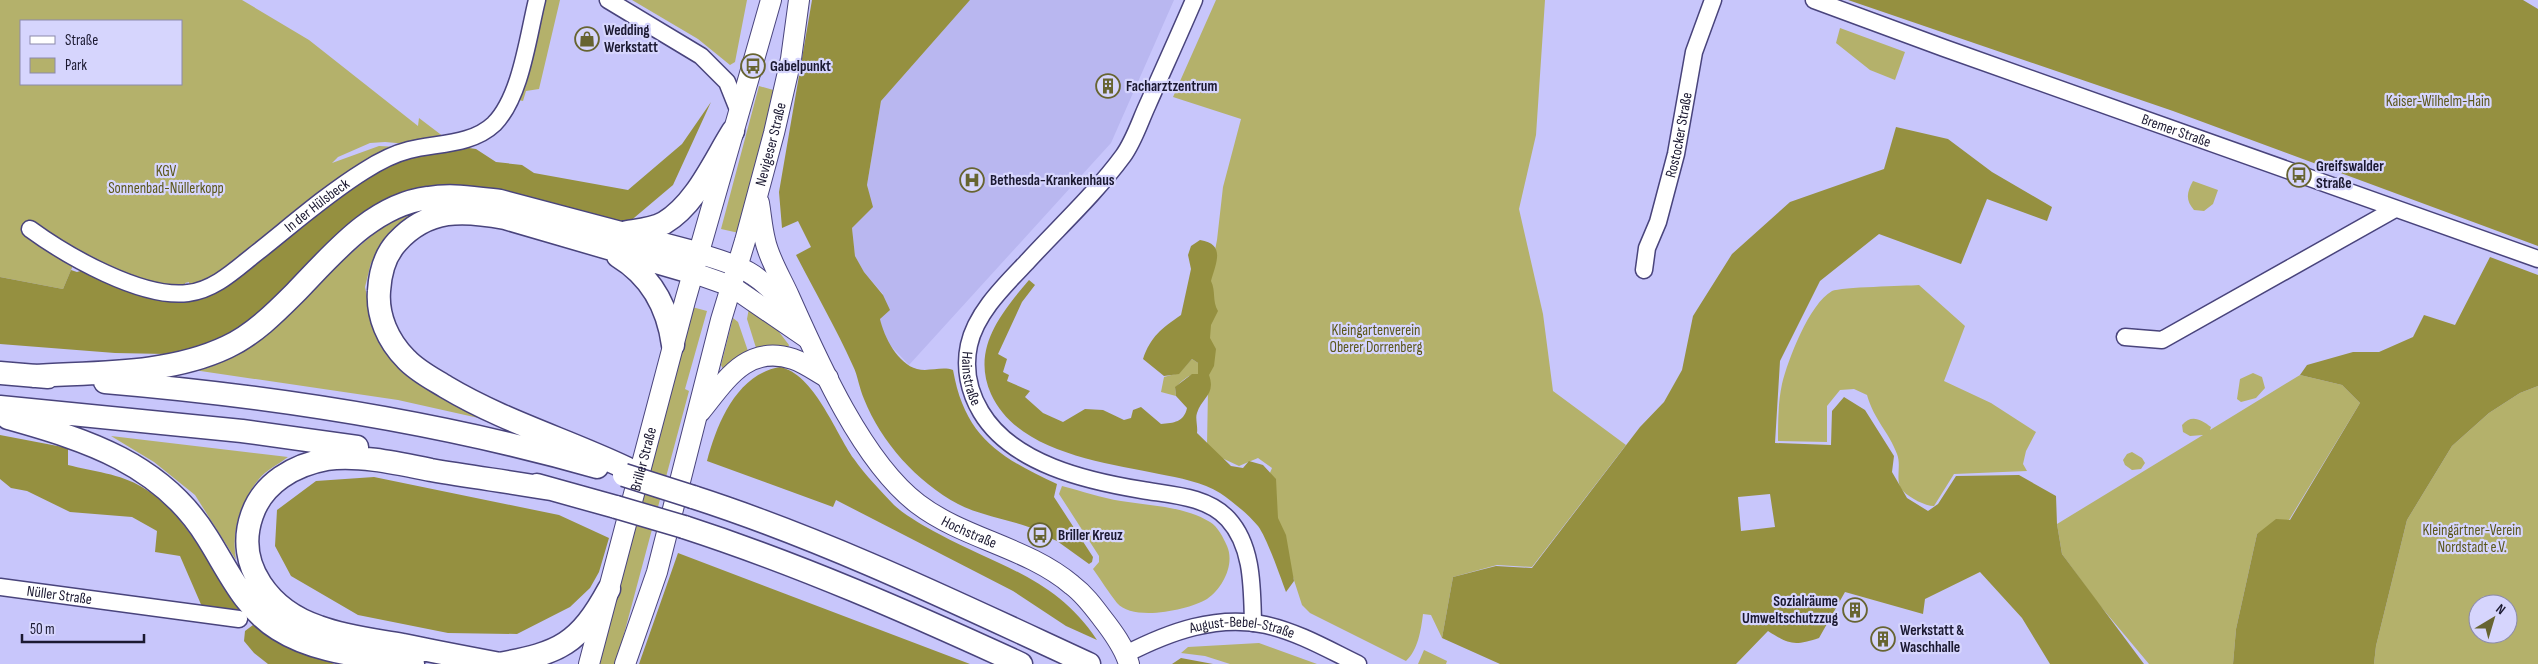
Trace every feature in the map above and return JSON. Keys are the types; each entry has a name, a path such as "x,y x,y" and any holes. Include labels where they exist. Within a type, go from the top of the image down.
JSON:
{"highway":[{"path":"622,232 646,230 664,223 677,214 690,200 736,121"},
{"path":"33,376 144,368 180,362 228,347 254,330 280,308 358,232 391,210 427,198 466,196 500,201 622,232 697,264"},
{"path":"697,264 606,249 498,216 454,213 435,216 418,224 394,245 382,270 378,298 384,328 406,359 425,374 490,411 585,448 625,472 656,486 693,497 837,551 1089,664"},
{"path":"606,249 636,270 653,288 670,323 674,345"},
{"path":"0,373 251,397 350,411 458,432 625,472"},
{"path":"0,407 242,431 381,450 447,462 684,527 833,580 1021,664"},
{"path":"0,416 58,432 119,456 154,478 184,504 207,537 235,587 256,611 277,629 306,644 413,664"},
{"path":"551,489 378,460 329,458 308,463 280,477 266,489 255,506 248,526 246,547 250,568 260,586 274,602 295,616 317,627 500,664 527,659 566,643 589,623 608,589"}],"main road":[{"path":"771,0 697,264 737,265 753,273 771,289 791,312 808,338"},
{"name":"Nevigeser Straße","path":"731,286 758,193 791,59 800,0"},
{"name":"Hochstraße","path":"758,193 768,249 828,378 881,467 916,502 937,517 1024,557 1072,584 1104,620 1127,659"},
{"name":"Hochstraße","path":"697,264 808,338"},
{"name":"Briller Straße","path":"589,664 697,264"},
{"path":"625,664 656,572 695,417 731,286"},
{"name":"Hochstraße","path":"695,417 737,369 759,357 771,355 796,360 828,378"}],"street":[{"name":"In der Hülsbeck","path":"30,229 71,257 120,278 169,293 188,293 204,290 220,281 330,196 374,165 407,151 473,137 489,128 501,116 511,97 538,0"},
{"path":"608,0 701,56 727,82 736,121"},
{"name":"Hainstraße","path":"1194,0 1128,148 988,307 969,345 967,369 972,394 989,424 1011,444 1030,456 1065,471 1101,482 1192,499 1210,506 1223,514 1234,526 1246,552 1252,590 1254,623"},
{"name":"Rostocker Straße","path":"1644,270 1647,248 1658,222 1676,154 1694,52 1712,0"},
{"name":"Bremer Straße","path":"1814,0 2538,259"},
{"path":"2125,337 2162,340 2395,209"},
{"name":"Nüller Straße","path":"0,587 238,619"},
{"name":"August-Bebel-Straße","path":"1127,659 1177,631 1215,624 1254,623 1294,634 1358,664"}],"shaded area":[{"name":"Bethesda-Krankenhaus","path":"970,0 1174,0 1111,143 909,365 890,345 882,329 880,319 883,294 864,272 855,256 852,228 872,207 867,185 881,101"}],"green space":[{"name":"KGV Sonnenbad-Nüllerkopp","path":"0,0 242,0 309,40 418,126 419,118 444,137 408,144 370,143 338,157 332,163 379,146 398,147 214,279 190,288 189,282 185,283 185,288 166,288 77,256 63,289 0,277"},
{"path":"544,0 560,0 539,89 526,91 523,101 518,100"},
{"path":"632,0 747,0 735,62 730,65 698,39"},
{"path":"812,0 970,0 881,101 867,185 873,207 852,228 855,256 864,272 883,295 890,310 880,319 888,341 898,356 904,362 917,369 953,370 966,412 988,442 1018,464 1057,484 1054,497 1093,557 1092,562 1089,564 1057,541 1038,533 1039,531 968,508 943,495 928,484 902,459 890,445 871,415 862,395 855,370 796,255 811,247 798,221 782,228 779,192"},
{"name":"Kleingartenverein Oberer Dorrenberg","path":"1216,0 1545,0 1536,135 1519,209 1543,314 1553,391 1626,445 1532,567 1497,565 1453,577 1442,638 1431,615 1423,614 1416,646 1406,661 1310,613 1302,605 1264,487 1272,468 1258,458 1239,466 1211,453 1207,446 1210,276 1217,240 1223,187 1241,119 1173,97"},
{"name":"Kaiser-Wilhelm-Hain","path":"1848,0 2523,0 2538,9 2538,246 2173,111"},
{"path":"1840,28 1905,52 1895,80 1870,70 1836,43"},
{"path":"759,86 777,91 739,233 721,229"},
{"path":"711,102 673,185 628,223 414,193 250,321 209,346 166,354 115,353 0,344 0,277 63,289 71,270 77,272 84,270 183,299 381,167 429,153 469,148 476,149 496,162 522,165 534,173 628,190 682,144"},
{"path":"1896,127 1948,139 1992,172 2052,207 2047,221 1987,199 1961,264 1879,234 1820,281 1780,361 1775,443 1831,445 1832,411 1844,397 1865,410 1894,456 1892,472 1907,498 1928,511 1938,504 1956,476 2019,475 2056,496 2057,524 2062,554 2144,664 2050,664 2022,618 1980,572 1925,599 1923,614 1845,592 1819,638 1792,643 1768,631 1736,664 1500,664 1442,638 1453,577 1496,566 1532,568 1640,427 1664,402 1682,370 1693,316 1732,254 1790,202 1884,169","holes":["1770,494 1775,527 1741,531 1738,497"]},
{"path":"2193,181 2218,190 2213,204 2204,211 2194,210 2189,203 2188,192"},
{"path":"424,209 384,242 371,263 365,287 375,334 387,352 428,389 483,419 398,400 187,369 269,333 335,267 376,232 393,221"},
{"path":"1200,240 1208,242 1216,250 1217,261 1211,281 1218,311 1211,325 1210,338 1216,349 1214,366 1209,375 1211,387 1197,413 1197,433 1231,466 1243,468 1249,461 1263,465 1276,479 1278,518 1286,535 1294,581 1286,592 1262,532 1245,513 1225,497 1199,483 1088,459 1064,452 1041,442 1021,430 1004,414 991,394 986,378 985,362 992,332 1008,305 1029,280 1035,285 1022,302 998,354 1007,359 1003,372 1009,375 1007,381 1030,391 1025,397 1043,413 1063,422 1085,409 1103,410 1124,420 1131,418 1133,410 1141,407 1161,424 1178,421 1184,416 1187,408 1176,396 1175,387 1192,374 1198,374 1198,363 1192,359 1179,374 1164,376 1143,359 1157,334 1181,315 1191,269 1188,255 1191,246"},
{"path":"2490,257 2538,275 2538,386 2520,393 2489,413 2452,446 2407,520 2376,646 2374,664 2233,664 2236,629 2257,534 2276,519 2290,520 2360,403 2342,385 2300,375 2307,365 2353,352 2379,352 2413,337 2424,315 2455,325"},
{"path":"1919,285 1965,326 1944,381 1991,403 2036,432 2026,451 2023,464 2027,471 1954,474 1934,506 1926,505 1914,499 1900,487 1898,479 1899,464 1894,446 1874,412 1867,395 1854,389 1840,390 1827,406 1827,442 1778,441 1780,398 1785,374 1801,333 1823,298 1832,291 1838,290"},
{"path":"692,307 707,311 685,389 689,391 616,664 598,664"},
{"path":"749,308 776,328 789,345 787,350 757,351 747,319"},
{"path":"733,318 738,322 749,354 727,369 723,369 721,365"},
{"path":"1192,359 1198,363 1198,374 1183,380 1175,388 1176,396 1161,392 1164,377 1179,373"},
{"path":"780,367 792,372 813,392 854,459 894,505 933,531 1026,576 1045,588 1064,602 1081,619 1097,640 1066,626 1013,591 836,500 833,507 707,461 723,416 731,402 752,379 765,371"},
{"path":"2253,373 2262,377 2265,388 2256,398 2241,402 2237,399 2240,379"},
{"path":"2300,375 2342,385 2360,403 2289,520 2257,534 2236,629 2233,664 2149,664 2097,602 2062,554 2057,524 2203,435 2190,436 2183,432 2182,425 2185,422 2192,419 2200,420 2211,427 2210,430"},
{"name":"Kleingärtner-Verein Nordstadt e.V.","path":"2538,386 2538,664 2374,664 2376,646 2407,520 2452,446 2489,413 2520,393"},
{"path":"0,435 68,448 68,465 125,479 142,487 159,499 174,513 200,547 246,619 203,609 180,556 155,552 157,531 132,517 70,512 27,491 11,488 0,479"},
{"path":"111,436 288,457 262,476 247,497 238,517 236,528 236,560 195,495 154,462"},
{"path":"2132,452 2142,458 2145,463 2141,469 2132,470 2125,465 2123,460 2127,454"},
{"path":"374,477 559,515 609,538 599,572 590,588 570,607 517,634 448,633 358,615 291,576 275,546 277,510 316,481"},
{"path":"1062,486 1114,500 1167,507 1189,513 1210,522 1220,533 1227,546 1230,560 1226,575 1218,589 1207,599 1199,603 1175,610 1148,613 1125,609 1117,603 1093,569 1099,562 1099,556 1059,494"},
{"path":"678,553 970,664 639,664"},
{"path":"253,625 284,646 335,664 268,664 254,653 244,641 245,631"},
{"path":"1259,643 1317,664 1230,664 1205,656 1181,653 1188,647"},
{"path":"1424,650 1447,661 1446,664 1418,664"},
{"path":"1181,658 1213,664 1172,664"}],"place":[{"name":"Wedding Werkstatt","path":"587,39"},
{"name":"Gabelpunkt","path":"753,66"},
{"name":"Facharztzentrum","path":"1108,86"},
{"name":"Greifswalder Straße","path":"2299,175"},
{"name":"Bethesda-Krankenhaus","path":"972,180"},
{"name":"Briller Kreuz","path":"1040,535"},
{"name":"Sozialräume Umweltschutzzug","path":"1855,610"},
{"name":"Werkstatt & Waschhalle","path":"1883,639"}]}
